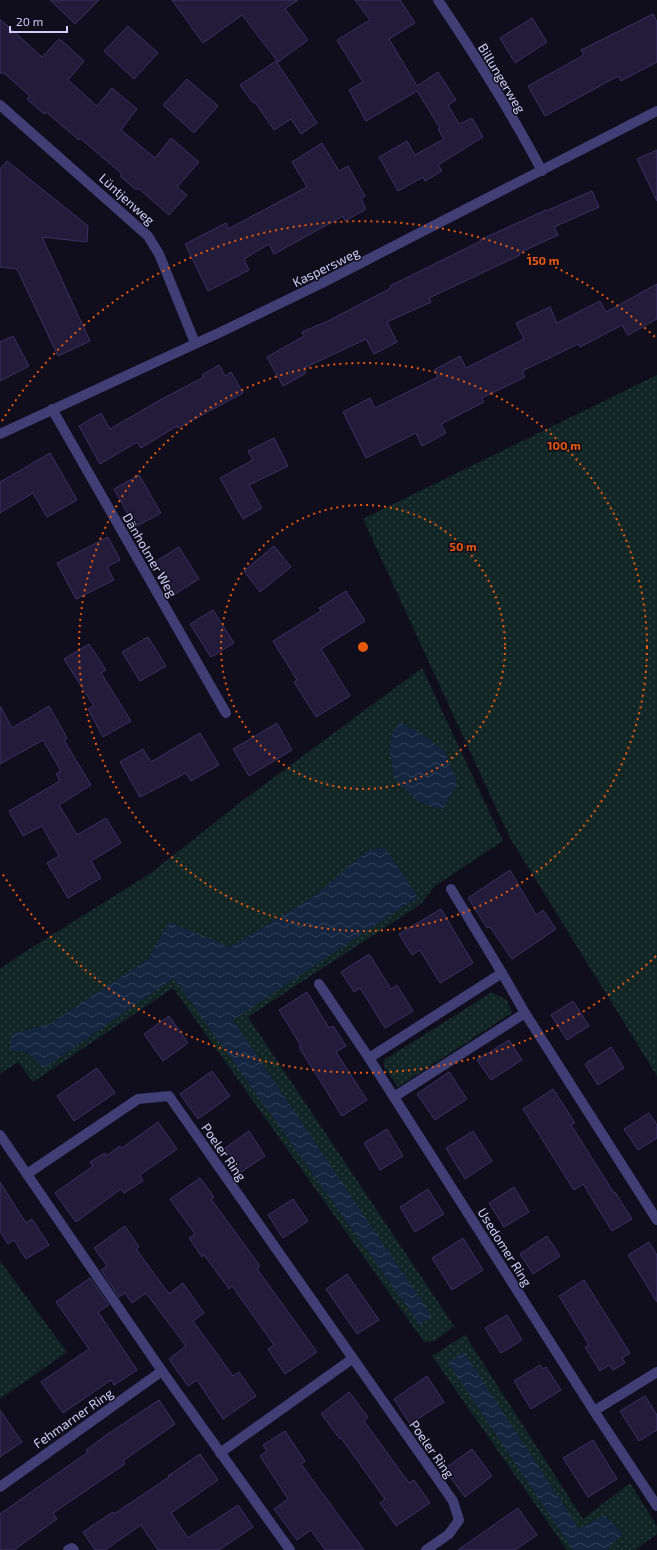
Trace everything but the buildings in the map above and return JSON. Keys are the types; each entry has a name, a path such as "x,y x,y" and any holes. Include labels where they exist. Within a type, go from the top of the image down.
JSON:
{"street":[{"name":"Billungerweg","path":"438,0 465,40 542,171"},
{"name":"Lüntjenweg","path":"0,105 148,236 159,254 195,344"},
{"name":"Kaspersweg","path":"0,434 195,344 334,277 657,111"},
{"name":"Dänholmer Weg","path":"52,410 226,713"},
{"path":"451,889 525,1013 657,1220"},
{"path":"369,1058 502,973"},
{"name":"Usedomer Ring","path":"319,984 394,1096 594,1411 657,1506"},
{"path":"394,1096 525,1013"},
{"name":"Poeler Ring","path":"27,1174 138,1099 169,1096 453,1501 459,1520 448,1534 426,1550"},
{"path":"0,1135 162,1371 290,1550"},
{"path":"220,1453 352,1359"},
{"name":"Fehmarner Ring","path":"0,1487 162,1371"},
{"path":"594,1411 657,1372"},
{"path":"68,1550 72,1548 74,1550"}],"green space":[{"path":"657,375 657,1076 510,838 363,519"},
{"path":"422,668 503,841 435,886 421,904 248,1017 454,1326 435,1341 424,1342 173,988 33,1082 18,1062 0,1074 0,969 151,873 242,801"},
{"path":"492,992 507,1000 512,1013 398,1087 384,1067 384,1060"},
{"path":"0,1261 67,1352 0,1399"},
{"path":"465,1335 583,1519 630,1483 657,1526 657,1534 635,1550 567,1550 432,1356"}],"water":[{"path":"399,722 419,732 444,750 458,784 442,810 418,801 394,777 390,753 391,736"},
{"path":"385,848 418,897 233,1020 432,1316 420,1325 174,978 44,1068 27,1052 10,1051 12,1034 50,1024 148,959 169,922 230,947 313,897 368,850"},
{"path":"464,1352 579,1529 605,1515 623,1534 606,1550 573,1550 448,1363"}]}
